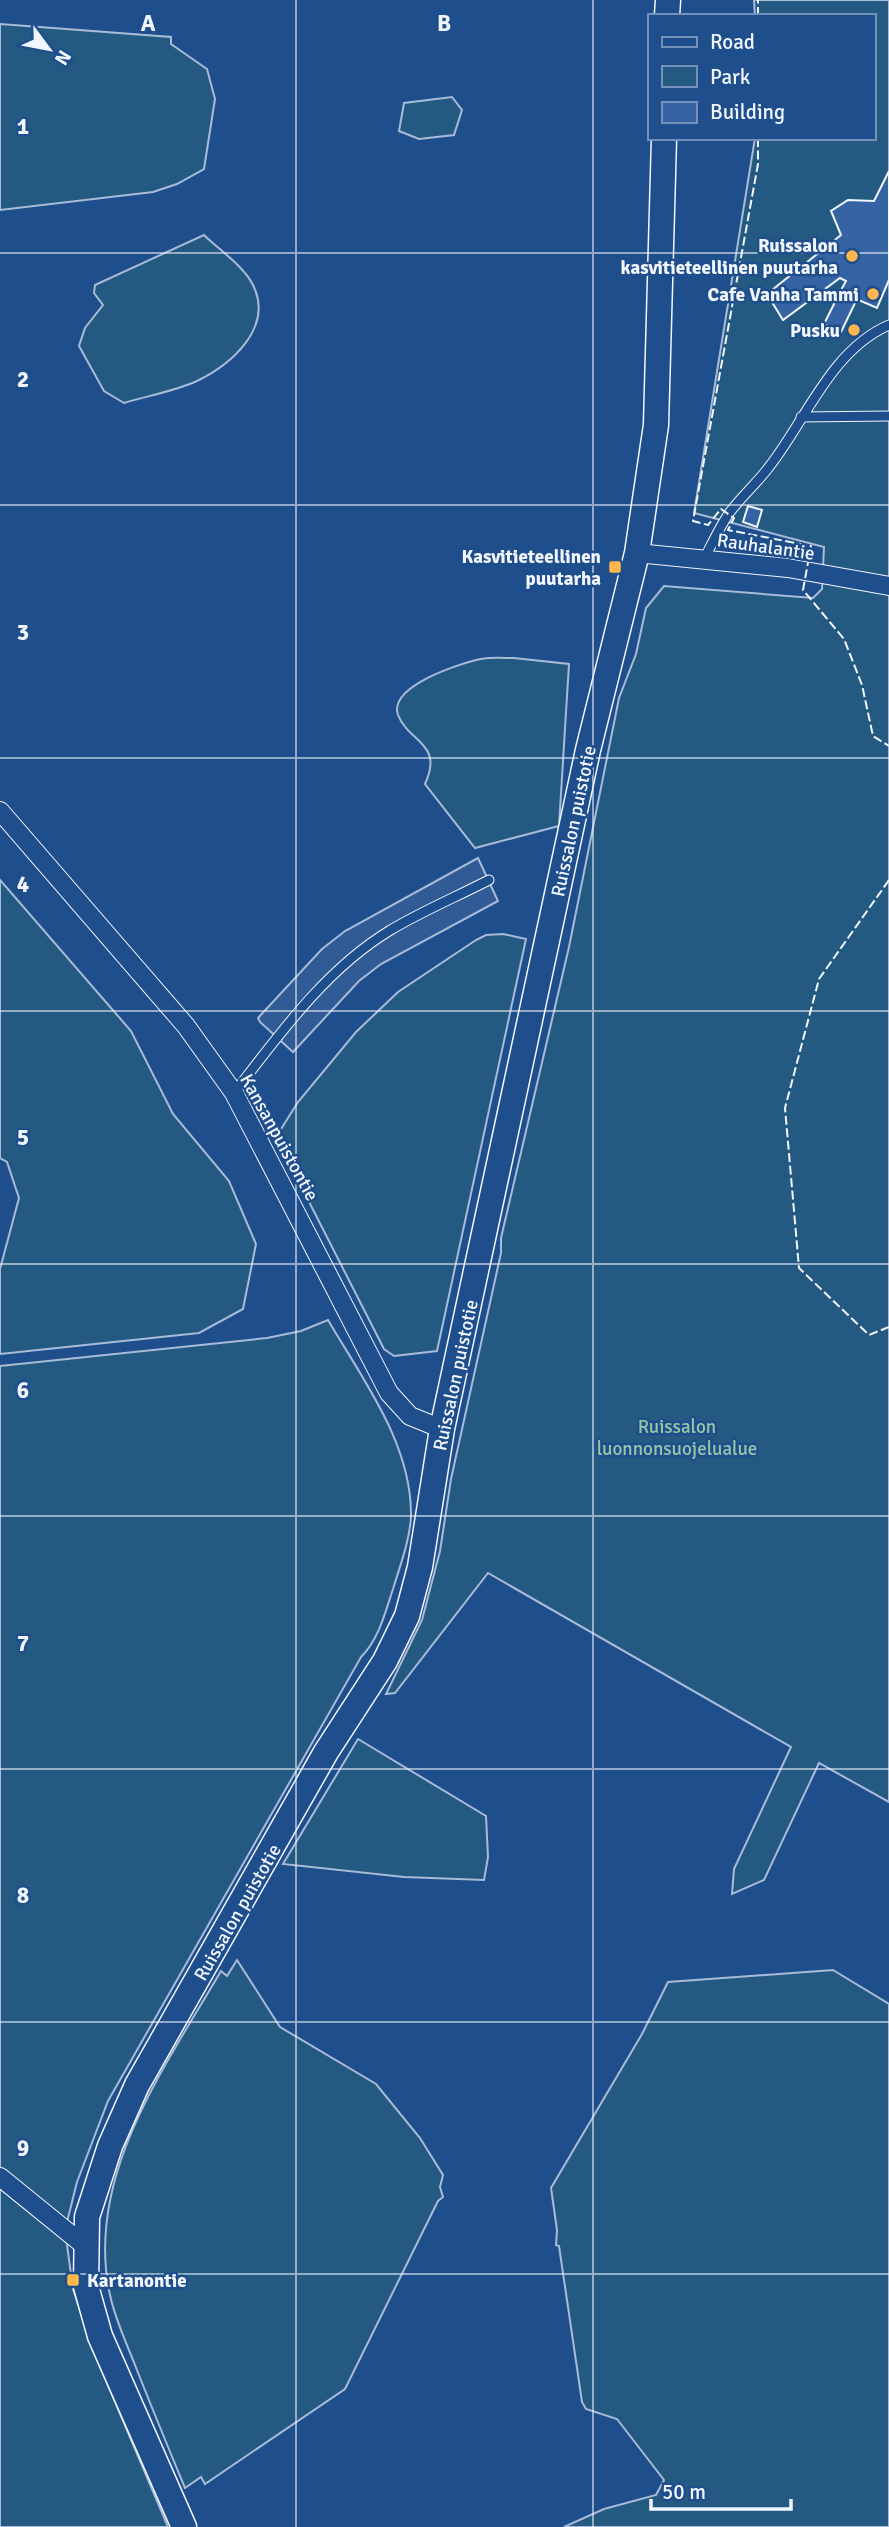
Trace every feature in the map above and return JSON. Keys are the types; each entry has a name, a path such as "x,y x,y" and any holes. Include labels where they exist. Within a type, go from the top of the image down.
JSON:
{"street":[{"name":"Ruissalon puistotie","path":"184,2527 136,2412 100,2336 86,2286 87,2217 95,2188 137,2085 326,1752 385,1661 407,1616 420,1567 442,1429 588,750 637,553 656,425 664,140"},
{"name":"Rauhalantie","path":"637,553 788,568 889,586"},
{"name":"Kansanpuistontie","path":"0,811 186,1026 234,1093 389,1394 410,1416 442,1429"},
{"path":"0,2176 85,2246"}],"lane":[{"path":"704,559 729,513 770,466 801,417 844,359 871,333 889,325"},
{"path":"801,417 889,416"},
{"path":"234,1093 279,1035 344,964 388,931 489,880"}],"green space":[{"name":"Ruissalon luonnonsuojelualue","path":"754,0 889,0 889,1802 819,1763 764,1880 732,1894 734,1869 791,1747 488,1573 395,1693 386,1694 422,1620 440,1551 451,1479 501,1253 501,1238 569,947 619,698 636,654 646,608 664,586 813,598 822,589 824,547 694,513 755,140 875,140 875,14 755,14"},
{"path":"0,24 171,37 171,44 207,69 215,99 204,169 177,184 153,192 0,210"},
{"path":"452,97 462,110 454,135 419,139 399,131 404,103"},
{"path":"204,235 237,265 253,285 258,300 254,329 236,354 210,374 180,388 124,403 104,391 79,346 85,328 103,305 94,293 95,285"},
{"path":"514,658 569,664 559,826 475,848 425,784 430,770 428,752 403,724 398,715 398,704 415,686 458,665 481,659"},
{"path":"0,880 131,1031 173,1114 229,1181 256,1244 243,1309 199,1333 0,1354 0,1269 19,1198 7,1162 0,1158"},
{"path":"503,934 526,939 437,1351 394,1356 384,1349 276,1137 298,1102 356,1032 398,992 476,940 486,935"},
{"path":"328,1320 370,1389 403,1463 411,1516 404,1553 377,1634 361,1657 108,2101 77,2182 65,2230 73,2289 93,2350 168,2527 0,2527 0,1366 267,1338 301,1331"},
{"path":"358,1739 486,1816 488,1857 484,1880 404,1877 283,1864"},
{"path":"237,1960 280,2027 376,2084 420,2138 443,2175 440,2187 443,2197 438,2201 345,2389 205,2484 201,2477 185,2488 112,2304 105,2251 108,2208 119,2166 154,2085 221,1971 227,1976"},
{"path":"833,1970 889,2004 889,2527 564,2527 604,2509 656,2495 664,2480 617,2419 586,2409 582,2402 559,2246 556,2245 557,2230 551,2188 642,2034 668,1982"}],"shaded area":[{"path":"478,858 498,901 381,964 359,981 293,1052 260,1022 258,1018 322,949 345,931"}],"building":[{"name":"Ruissalon kasvitieteellinen puutarha","path":"889,171 889,280 877,308 840,292 846,281 840,278 783,320 767,294 841,235 831,211 848,200 874,201"},
{"path":"840,292 857,299 841,332 824,324"},
{"path":"748,506 762,510 757,527 743,522"}],"fence":[{"path":"758,0 758,14"},
{"path":"758,140 758,164 693,521 708,525 721,509 734,518 728,530 811,546 803,590 844,639 862,685 873,736 889,746"},
{"path":"889,880 819,979 785,1108 799,1268 869,1335 889,1327"}],"place":[{"name":"Ruissalon kasvitieteellinen puutarha","path":"852,256"},
{"name":"Cafe Vanha Tammi","path":"873,294"},
{"name":"Pusku","path":"854,330"},
{"name":"Kasvitieteellinen puutarha","path":"615,567"},
{"name":"Kartanontie","path":"73,2280"}]}
